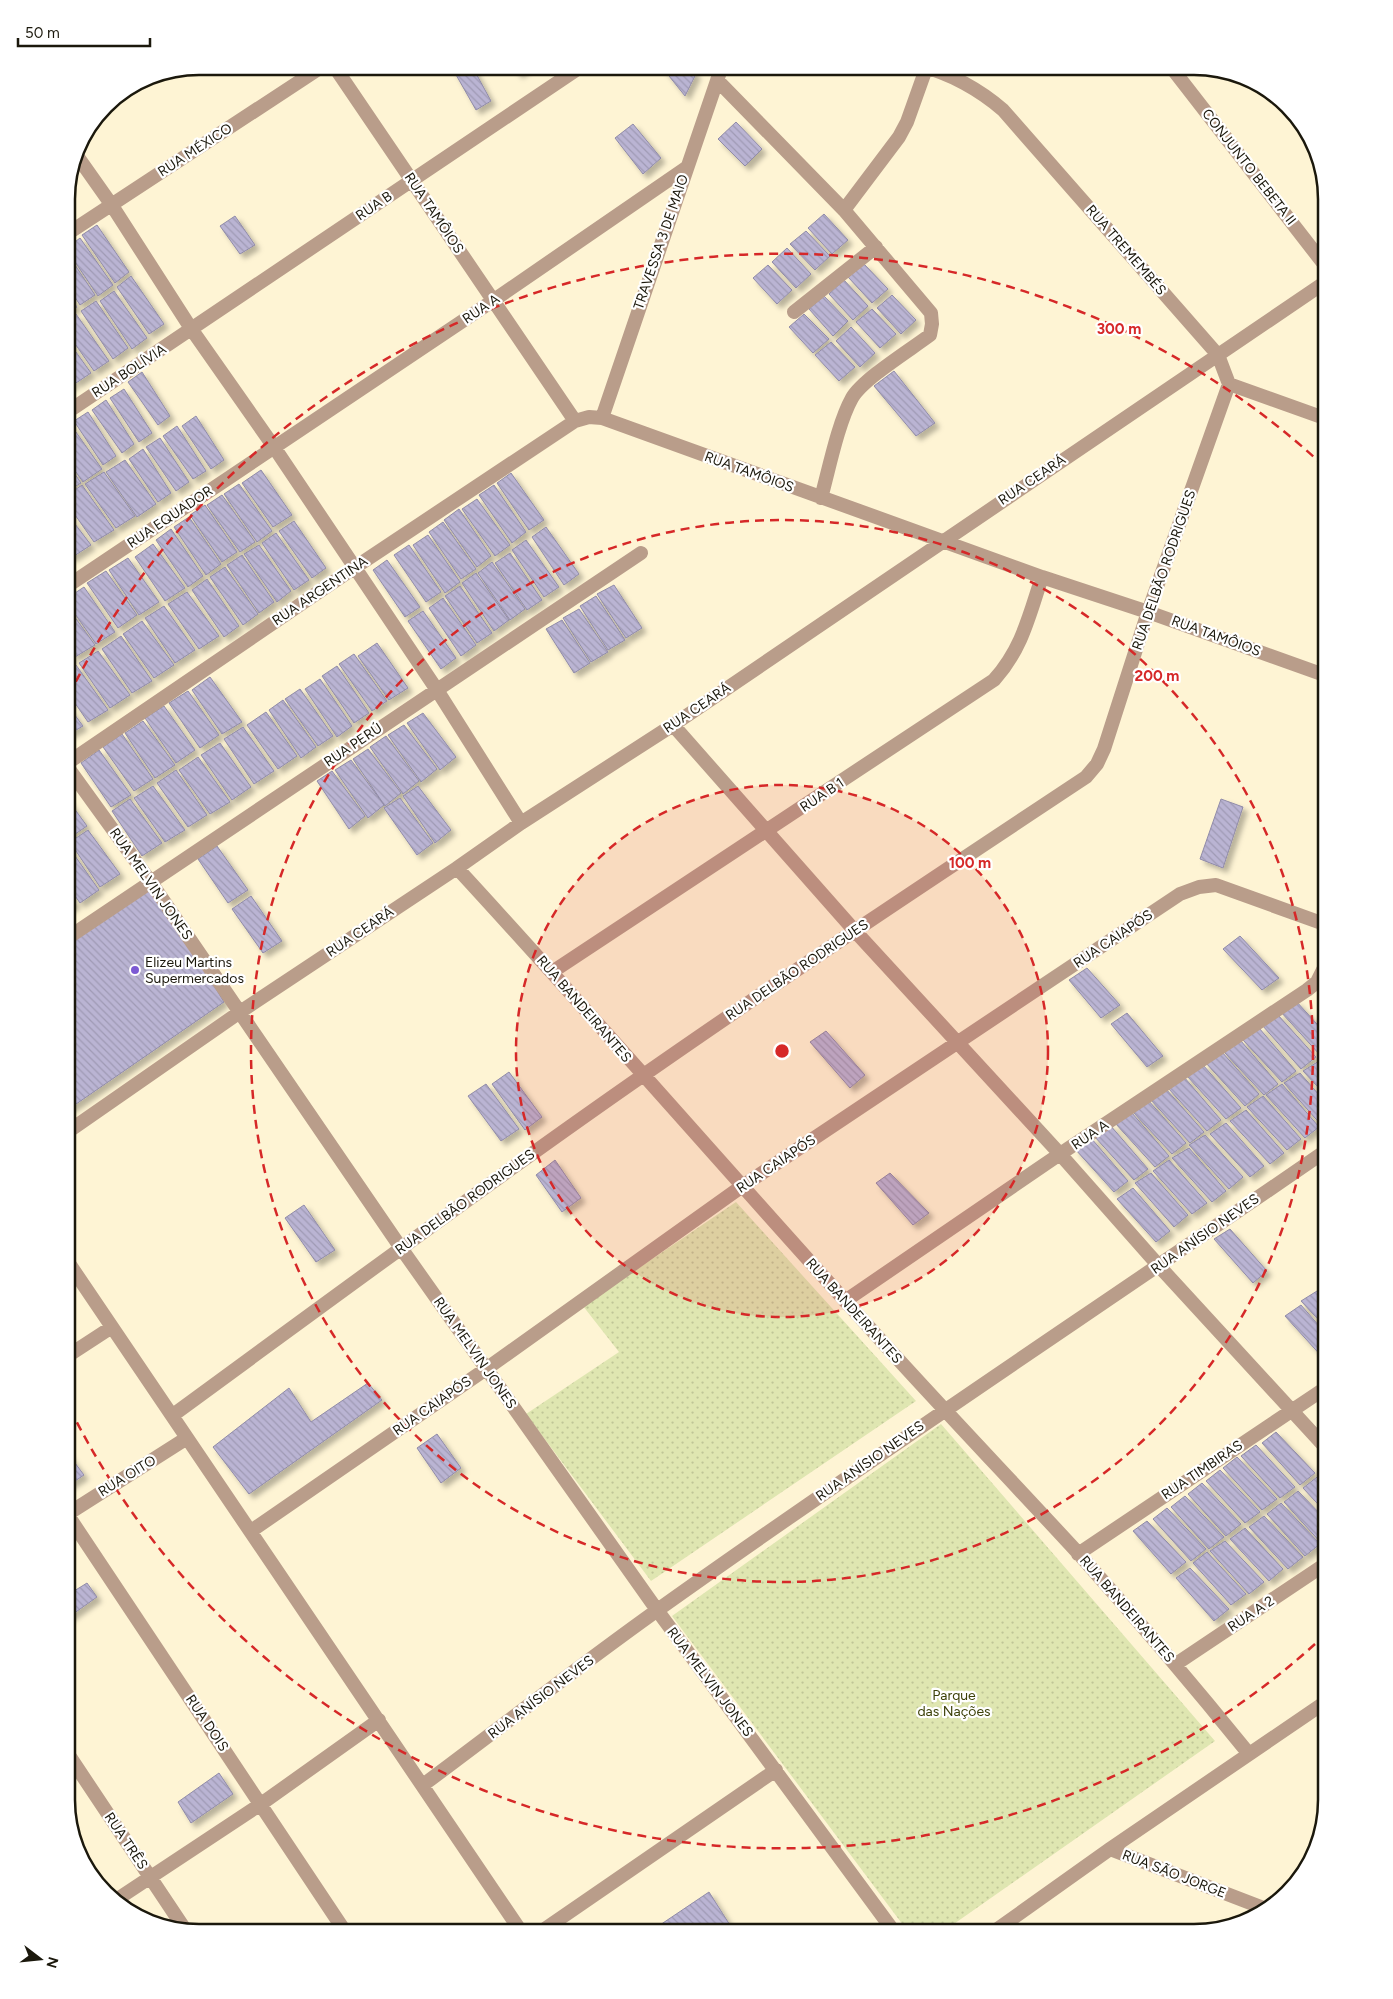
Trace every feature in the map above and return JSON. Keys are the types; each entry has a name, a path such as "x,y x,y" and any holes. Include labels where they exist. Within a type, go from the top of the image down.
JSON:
{"street":[{"name":"RUA MÉXICO","path":"75,228 309,75"},
{"name":"RUA TAMÔIOS","path":"340,75 575,421 589,417 602,418 1042,577 1148,612 1318,673"},
{"name":"RUA B","path":"192,330 569,75"},
{"name":"TRAVESSA 3 DE MAIO","path":"602,418 719,75"},
{"path":"844,210 900,137 922,75"},
{"name":"RUA TREMEMBÉS","path":"944,75 988,96 1003,110 1218,355 1229,384"},
{"name":"CONJUNTO BEBETA II","path":"1178,75 1318,256"},
{"path":"717,80 844,210 931,313 930,335 865,383 853,397 845,414 821,498"},
{"path":"81,162 112,204 192,330 274,447 436,690 521,823"},
{"name":"RUA A","path":"274,447 494,300 686,168"},
{"path":"794,312 876,247"},
{"name":"RUA CEARÁ","path":"75,1126 521,823 673,725 941,541 1318,287"},
{"name":"RUA BOLÍVIA","path":"75,406 192,330"},
{"path":"1229,384 1318,415"},
{"name":"RUA DELBÃO RODRIGUES","path":"173,1415 401,1248 642,1076 854,930 1086,777 1097,764 1104,749 1148,612 1229,384"},
{"name":"RUA ARGENTINA","path":"75,758 354,568 575,421"},
{"name":"RUA EQUADOR","path":"75,581 274,447"},
{"name":"RUA PERÚ","path":"75,933 641,553"},
{"name":"RUA B 1","path":"552,972 994,680 1008,665 1019,645 1042,577"},
{"path":"673,725 956,1043 1060,1154 1159,1266 1318,1439"},
{"name":"RUA MELVIN JONES","path":"75,777 150,881 486,1369 657,1610 888,1924"},
{"name":"RUA BANDEIRANTES","path":"457,868 845,1301 1078,1554 1176,1664 1249,1754"},
{"name":"RUA CAIAPÓS","path":"251,1531 486,1369 742,1187 1180,894 1199,887 1216,885 1318,922"},
{"name":"RUA A","path":"845,1301 1060,1154 1307,990 1318,980"},
{"name":"RUA ANÍSIO NEVES","path":"423,1785 657,1610 944,1410 1159,1266 1318,1156"},
{"path":"75,1272 516,1924"},
{"path":"75,1351 112,1327"},
{"name":"RUA TIMBIRAS","path":"1078,1554 1318,1393"},
{"name":"RUA OITO","path":"75,1509 187,1438"},
{"name":"RUA DOIS","path":"75,1526 341,1924"},
{"name":"RUA A 2","path":"1176,1664 1318,1569"},
{"path":"1005,1924 1110,1849 1318,1707"},
{"path":"121,1896 261,1804 379,1720"},
{"name":"RUA TRÊS","path":"75,1764 180,1923"},
{"path":"552,1924 776,1770"},
{"name":"RUA SÃO JORGE","path":"1110,1849 1258,1906"}],"green space":[{"path":"736,1202 916,1401 651,1581 526,1414 619,1352 583,1306"},
{"name":"Parque das Nações","path":"941,1424 1215,1741 954,1924 902,1924 672,1616"}],"building":[{"path":"456,75 477,75 491,101 476,110"},
{"path":"668,75 696,75 685,96"},
{"path":"736,122 762,149 745,166 718,139"},
{"path":"633,124 661,158 643,174 615,138"},
{"path":"824,214 848,240 832,254 808,228"},
{"path":"235,216 255,245 240,254 220,226"},
{"path":"97,225 129,272 115,283 82,235"},
{"path":"806,231 830,256 815,270 790,244"},
{"path":"80,238 113,285 98,296 75,262 75,242"},
{"path":"787,248 811,274 796,288 772,262"},
{"path":"864,264 888,289 872,303 848,277"},
{"path":"75,265 95,295 80,305 75,297"},
{"path":"768,265 792,290 777,304 753,278"},
{"path":"131,276 164,324 149,334 117,287"},
{"path":"844,280 868,306 853,320 829,294"},
{"path":"114,291 147,338 132,349 100,301"},
{"path":"892,295 916,320 901,334 877,308"},
{"path":"824,296 848,321 833,336 809,309"},
{"path":"96,301 128,348 113,359 81,311"},
{"path":"872,309 896,334 880,348 856,322"},
{"path":"804,314 829,339 813,353 789,327"},
{"path":"75,315 109,361 94,371 75,344"},
{"path":"851,327 875,353 860,367 836,341"},
{"path":"831,342 855,367 839,381 815,355"},
{"path":"75,351 91,373 76,383 75,382"},
{"path":"894,371 935,423 916,436 874,386"},
{"path":"142,372 170,416 158,425 128,382"},
{"path":"124,389 152,433 139,442 110,398"},
{"path":"106,400 134,444 122,453 92,410"},
{"path":"88,412 116,456 103,465 75,420"},
{"path":"196,416 224,460 211,469 182,426"},
{"path":"177,426 206,471 193,479 163,436"},
{"path":"75,431 102,469 83,482 75,471"},
{"path":"160,438 189,482 176,491 146,447"},
{"path":"143,449 171,493 158,502 129,459"},
{"path":"125,460 156,504 137,517 106,472"},
{"path":"261,470 292,515 273,527 242,483"},
{"path":"104,472 135,516 116,528 85,484"},
{"path":"511,473 544,520 529,530 497,483"},
{"path":"75,474 81,483 75,487"},
{"path":"239,484 272,531 257,542 224,494"},
{"path":"82,485 114,530 94,542 75,515 75,490"},
{"path":"494,485 526,532 512,543 479,495"},
{"path":"222,495 255,542 240,552 207,505"},
{"path":"477,499 510,545 495,556 462,509"},
{"path":"205,505 237,552 222,562 190,515"},
{"path":"459,509 491,556 477,567 444,520"},
{"path":"189,517 221,564 206,575 174,527"},
{"path":"294,521 326,568 312,578 279,531"},
{"path":"443,522 476,569 461,579 429,532"},
{"path":"75,524 91,545 75,555"},
{"path":"546,527 579,574 564,585 532,537"},
{"path":"171,529 203,576 188,587 156,540"},
{"path":"276,533 309,580 294,590 262,543"},
{"path":"428,535 460,582 445,593 413,545"},
{"path":"526,540 559,587 544,597 512,550"},
{"path":"153,544 185,588 165,601 135,557"},
{"path":"259,545 291,591 277,602 244,554"},
{"path":"409,545 441,592 426,602 394,555"},
{"path":"510,553 542,600 527,610 495,563"},
{"path":"242,555 274,602 259,613 227,565"},
{"path":"128,558 159,602 139,615 109,570"},
{"path":"387,560 420,607 405,617 373,570"},
{"path":"492,562 525,609 510,620 478,573"},
{"path":"225,567 258,614 243,625 210,577"},
{"path":"106,571 137,615 118,628 87,583"},
{"path":"476,573 509,620 494,631 462,583"},
{"path":"207,579 239,626 224,637 192,590"},
{"path":"614,585 642,628 626,638 597,594"},
{"path":"460,586 492,633 477,643 445,596"},
{"path":"84,587 115,632 96,644 75,614 75,593"},
{"path":"187,592 219,636 199,649 168,604"},
{"path":"596,596 625,640 608,650 580,606"},
{"path":"443,598 476,645 461,656 429,608"},
{"path":"164,606 195,650 175,663 145,618"},
{"path":"579,609 608,652 591,662 563,618"},
{"path":"423,611 456,658 441,669 408,621"},
{"path":"75,617 95,645 75,657"},
{"path":"562,620 590,663 574,673 546,629"},
{"path":"142,621 174,665 154,678 123,634"},
{"path":"121,636 152,681 132,693 102,649"},
{"path":"377,643 408,688 389,700 358,656"},
{"path":"98,651 130,695 110,708 79,663"},
{"path":"354,654 387,701 372,711 339,664"},
{"path":"75,666 108,710 88,722 75,703"},
{"path":"337,666 369,713 354,723 322,676"},
{"path":"210,677 242,722 222,734 192,690"},
{"path":"320,679 352,726 337,737 305,689"},
{"path":"300,689 333,736 318,746 285,699"},
{"path":"188,691 219,735 200,748 169,703"},
{"path":"283,700 316,747 301,758 269,710"},
{"path":"164,706 195,750 176,763 145,718"},
{"path":"266,712 297,756 278,769 247,725"},
{"path":"423,713 456,757 440,770 407,723"},
{"path":"75,715 83,726 75,731"},
{"path":"143,721 175,765 155,778 125,733"},
{"path":"404,725 437,769 421,782 388,735"},
{"path":"243,727 274,771 254,784 224,739"},
{"path":"122,734 153,779 134,791 103,747"},
{"path":"386,736 419,781 403,794 370,747"},
{"path":"220,743 251,787 232,800 201,755"},
{"path":"368,749 401,793 385,806 353,759"},
{"path":"99,750 131,795 111,807 81,763"},
{"path":"198,757 230,802 210,814 179,770"},
{"path":"351,760 384,805 368,818 335,770"},
{"path":"176,770 207,815 188,827 157,783"},
{"path":"332,771 365,816 349,829 317,781"},
{"path":"153,786 185,830 165,842 134,798"},
{"path":"418,786 451,830 435,843 403,796"},
{"path":"400,798 433,843 417,855 384,808"},
{"path":"130,799 162,843 142,856 112,811"},
{"path":"1221,799 1243,807 1223,868 1200,859"},
{"path":"75,809 87,826 75,834"},
{"path":"88,830 120,874 100,887 75,850 75,839"},
{"path":"217,846 248,890 228,903 198,859"},
{"path":"75,856 99,890 80,903 75,896"},
{"name":"Elizeu Martins Supermercados","path":"150,881 224,1002 75,1105 75,933"},
{"path":"251,896 282,941 263,953 232,909"},
{"path":"1240,936 1279,978 1262,990 1223,949"},
{"path":"1087,968 1120,1005 1101,1018 1069,980"},
{"path":"1296,1001 1318,1025 1318,1053 1280,1011"},
{"path":"1127,1013 1163,1056 1147,1067 1111,1024"},
{"path":"1278,1015 1316,1057 1301,1069 1262,1025"},
{"path":"1259,1028 1296,1071 1282,1082 1242,1039"},
{"path":"826,1031 865,1075 850,1088 810,1042"},
{"path":"1241,1041 1278,1084 1264,1095 1224,1052"},
{"path":"1222,1052 1259,1094 1245,1106 1205,1062"},
{"path":"1318,1062 1318,1087 1303,1071"},
{"path":"1203,1065 1241,1108 1226,1119 1187,1076"},
{"path":"509,1072 542,1117 525,1130 492,1084"},
{"path":"1300,1073 1318,1094 1318,1121 1284,1083"},
{"path":"1184,1077 1221,1120 1207,1131 1168,1088"},
{"path":"486,1084 519,1129 501,1141 468,1096"},
{"path":"1282,1084 1318,1128 1305,1138 1266,1095"},
{"path":"1166,1089 1204,1132 1190,1143 1150,1099"},
{"path":"1263,1096 1301,1139 1287,1150 1247,1107"},
{"path":"1148,1100 1186,1143 1172,1154 1132,1111"},
{"path":"1246,1110 1284,1153 1270,1164 1230,1121"},
{"path":"1132,1113 1169,1156 1155,1167 1115,1123"},
{"path":"1226,1123 1264,1166 1250,1177 1210,1134"},
{"path":"1110,1125 1148,1169 1134,1180 1094,1136"},
{"path":"1205,1135 1243,1177 1229,1189 1189,1145"},
{"path":"1091,1138 1128,1181 1114,1192 1075,1149"},
{"path":"1189,1148 1226,1191 1212,1202 1172,1158"},
{"path":"555,1160 581,1198 562,1212 536,1175"},
{"path":"1169,1160 1207,1203 1192,1214 1153,1171"},
{"path":"890,1173 929,1213 913,1225 876,1183"},
{"path":"1151,1173 1188,1215 1174,1227 1135,1183"},
{"path":"1133,1188 1170,1231 1156,1242 1117,1199"},
{"path":"304,1205 335,1250 316,1262 285,1218"},
{"path":"1230,1229 1267,1271 1253,1283 1214,1239"},
{"path":"1318,1292 1318,1319 1301,1301"},
{"path":"1301,1305 1318,1325 1318,1352 1285,1316"},
{"path":"368,1383 382,1400 249,1494 213,1447 289,1388 311,1422"},
{"path":"1276,1432 1315,1473 1300,1485 1262,1443"},
{"path":"437,1434 461,1468 441,1483 417,1448"},
{"path":"1256,1445 1295,1487 1280,1498 1241,1456"},
{"path":"1237,1457 1277,1499 1262,1510 1223,1468"},
{"path":"75,1463 84,1475 75,1481"},
{"path":"1220,1470 1260,1512 1245,1523 1206,1481"},
{"path":"1318,1478 1318,1504 1303,1488"},
{"path":"1202,1483 1241,1524 1226,1536 1188,1494"},
{"path":"1298,1491 1318,1512 1318,1540 1284,1502"},
{"path":"1185,1496 1224,1537 1209,1549 1171,1507"},
{"path":"1281,1503 1318,1542 1318,1546 1305,1556 1267,1514"},
{"path":"1167,1508 1206,1549 1191,1561 1153,1519"},
{"path":"1264,1516 1303,1557 1288,1569 1249,1527"},
{"path":"1147,1521 1186,1562 1171,1574 1133,1531"},
{"path":"1245,1528 1283,1569 1269,1581 1230,1539"},
{"path":"1225,1541 1264,1582 1249,1594 1210,1551"},
{"path":"1207,1552 1246,1594 1231,1605 1193,1563"},
{"path":"1190,1568 1229,1609 1214,1621 1176,1578"},
{"path":"87,1583 97,1597 75,1613 75,1590"},
{"path":"219,1773 233,1794 191,1823 178,1802"},
{"path":"709,1892 729,1924 661,1924"}],"place":[{"name":"Elizeu Martins Supermercados","path":"135,970"}]}
